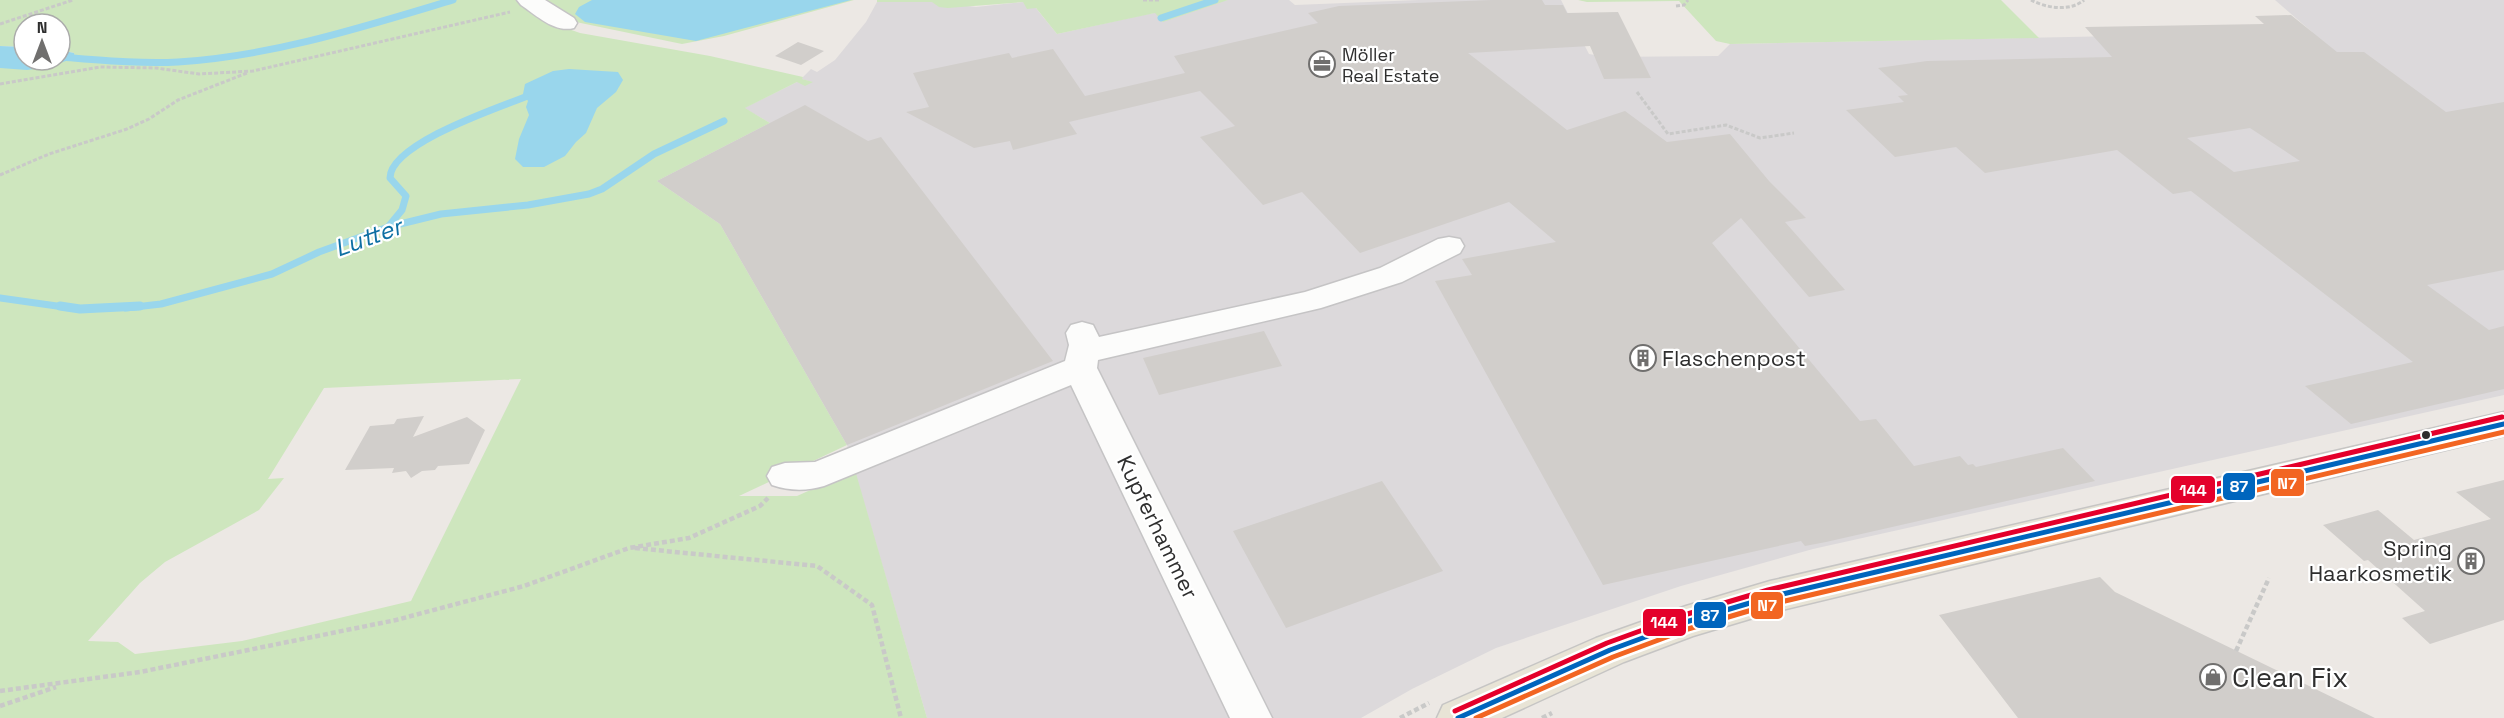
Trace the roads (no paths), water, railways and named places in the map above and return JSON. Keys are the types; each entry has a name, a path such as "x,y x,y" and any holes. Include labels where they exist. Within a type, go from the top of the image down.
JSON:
{"main road":[{"path":"1458,718 1610,650 1686,622 1770,597 2504,424"}],"street":[{"path":"532,2 565,23"},
{"path":"785,476 813,476 825,473 1082,351 1310,301 1391,274 1449,246"},
{"name":"Kupferhammer","path":"1082,351 1251,718"}],"water":[{"path":"592,0 851,0 696,41 585,22 575,14 579,7"},
{"path":"0,46 12,46 12,69 0,68"},
{"path":"569,69 618,72 623,80 616,92 597,108 586,133 565,156 544,167 523,167 515,159 519,139 529,115 526,107 528,101 523,94 525,84 553,71"}],"waterway":[{"path":"72,58 178,62 248,54 317,39 453,0"},
{"name":"Lutter","path":"1161,18 1215,0"},
{"path":"388,227 402,210 406,196 390,178 395,165 407,153 425,140 470,118 525,97"},
{"name":"Lutter","path":"388,227 441,214 528,205 589,194 602,189 654,154 724,121"},
{"name":"Lutter","path":"126,308 161,304 272,274 319,252 388,227"},
{"name":"Lutter","path":"0,298 71,308"},
{"name":"Lutter","path":"60,306 80,309 140,306"}],"place":[{"name":"Möller Real Estate","path":"1322,64"},
{"name":"Flaschenpost","path":"1643,358"},
{"name":"Spring Haarkosmetik","path":"2471,561"},
{"name":"Clean Fix","path":"2213,677"}]}
